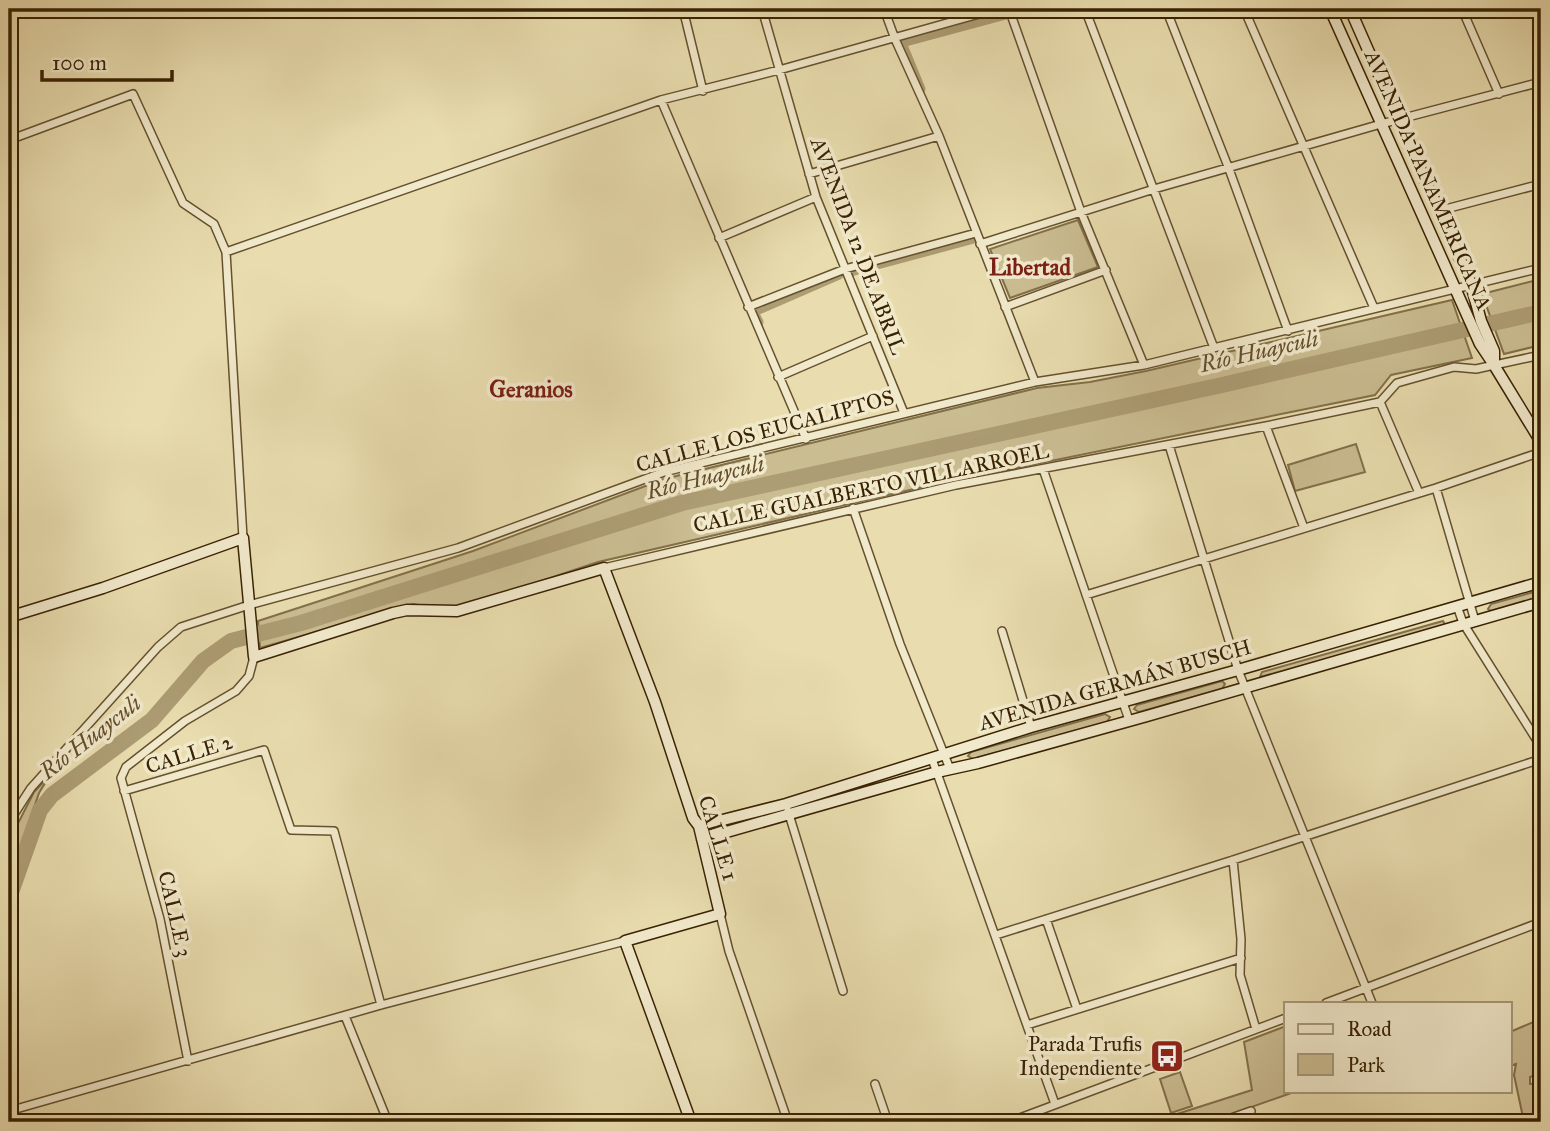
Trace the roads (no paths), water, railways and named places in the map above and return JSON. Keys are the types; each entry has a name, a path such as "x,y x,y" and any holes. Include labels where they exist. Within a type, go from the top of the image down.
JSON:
{"main road":[{"name":"AVENIDA PANAMERICANA","path":"1331,9 1455,289 1476,323 1494,365 1541,442"},
{"name":"AVENIDA PANAMERICANA","path":"1350,9 1471,284 1476,323"},
{"path":"9,617 103,588 243,538 254,651"},
{"name":"CALLE GUALBERTO VILLARROEL","path":"254,651 407,610 457,611 604,568"},
{"name":"CALLE 1","path":"604,568 655,702 693,818 699,826 720,914"},
{"name":"AVENIDA GERMÁN BUSCH","path":"702,839 1031,727 1541,582"},
{"name":"AVENIDA GERMÁN BUSCH","path":"699,826 787,809 950,769 1245,688 1541,602"},
{"path":"691,1122 625,942 720,914"}],"street":[{"path":"683,9 703,91"},
{"name":"AVENIDA 12 DE ABRIL","path":"762,9 816,197 904,413"},
{"path":"884,9 939,136 1035,382"},
{"path":"226,252 661,100 703,91 998,9"},
{"path":"1009,9 1082,212 1144,365"},
{"path":"1085,9 1214,348"},
{"path":"1166,9 1229,169 1288,331"},
{"path":"1244,9 1374,308"},
{"path":"1462,9 1499,94"},
{"path":"980,244 1154,189 1398,119 1541,82"},
{"path":"9,139 134,94 183,203 214,224 226,252 243,538"},
{"path":"661,100 806,439"},
{"path":"808,174 939,136"},
{"path":"1438,211 1541,184"},
{"path":"719,238 816,197"},
{"path":"748,307 845,269 976,233"},
{"name":"CALLE LOS EUCALIPTOS","path":"9,822 31,788 158,646 181,627 248,605 458,548 664,472 1035,382 1144,365 1541,268"},
{"path":"1005,307 1106,270"},
{"path":"778,377 873,336"},
{"name":"CALLE GUALBERTO VILLARROEL","path":"604,568 853,508 1380,402 1397,383 1454,367 1476,369 1541,355"},
{"path":"1380,402 1419,493"},
{"path":"1266,426 1304,528"},
{"path":"1169,445 1238,670 1372,1002"},
{"path":"1086,595 1436,488 1541,453"},
{"path":"1044,468 1129,720"},
{"path":"1436,488 1475,621"},
{"path":"853,508 900,644 950,769"},
{"path":"1457,606 1463,623 1541,747"},
{"path":"1002,631 1031,727"},
{"name":"CALLE 3","path":"188,1060 160,919 121,778 126,767 185,721 236,691 249,676 254,651"},
{"name":"CALLE 2","path":"124,791 264,750 291,830 334,831 381,1005"},
{"path":"932,759 1055,1104"},
{"path":"996,934 1541,759"},
{"path":"787,809 843,991"},
{"path":"1233,860 1241,939 1240,975 1256,1029"},
{"name":"CALLE 1","path":"720,914 729,951 788,1122"},
{"path":"1046,919 1077,1009"},
{"path":"1329,1002 1541,922"},
{"path":"9,1111 381,1005 625,942"},
{"path":"1027,1025 1241,958"},
{"path":"345,1016 388,1122"},
{"path":"1009,1122 1284,1019"},
{"path":"875,1084 888,1122"},
{"path":"1220,1122 1251,1111"}],"waterway":[{"path":"1015,12 1029,9"},
{"path":"921,89 902,43 1006,15"},
{"path":"851,272 974,239"},
{"path":"759,322 754,312 839,275"},
{"name":"Río Huayculi","path":"9,898 40,810 52,795 152,720 203,661 231,641 301,623 682,503 1541,312"}],"place":[{"name":"Parada Trufis Independiente","path":"1167,1056"}],"district":[{"name":"Libertad","path":"1030,267"},
{"name":"Geranios","path":"531,389"}]}
